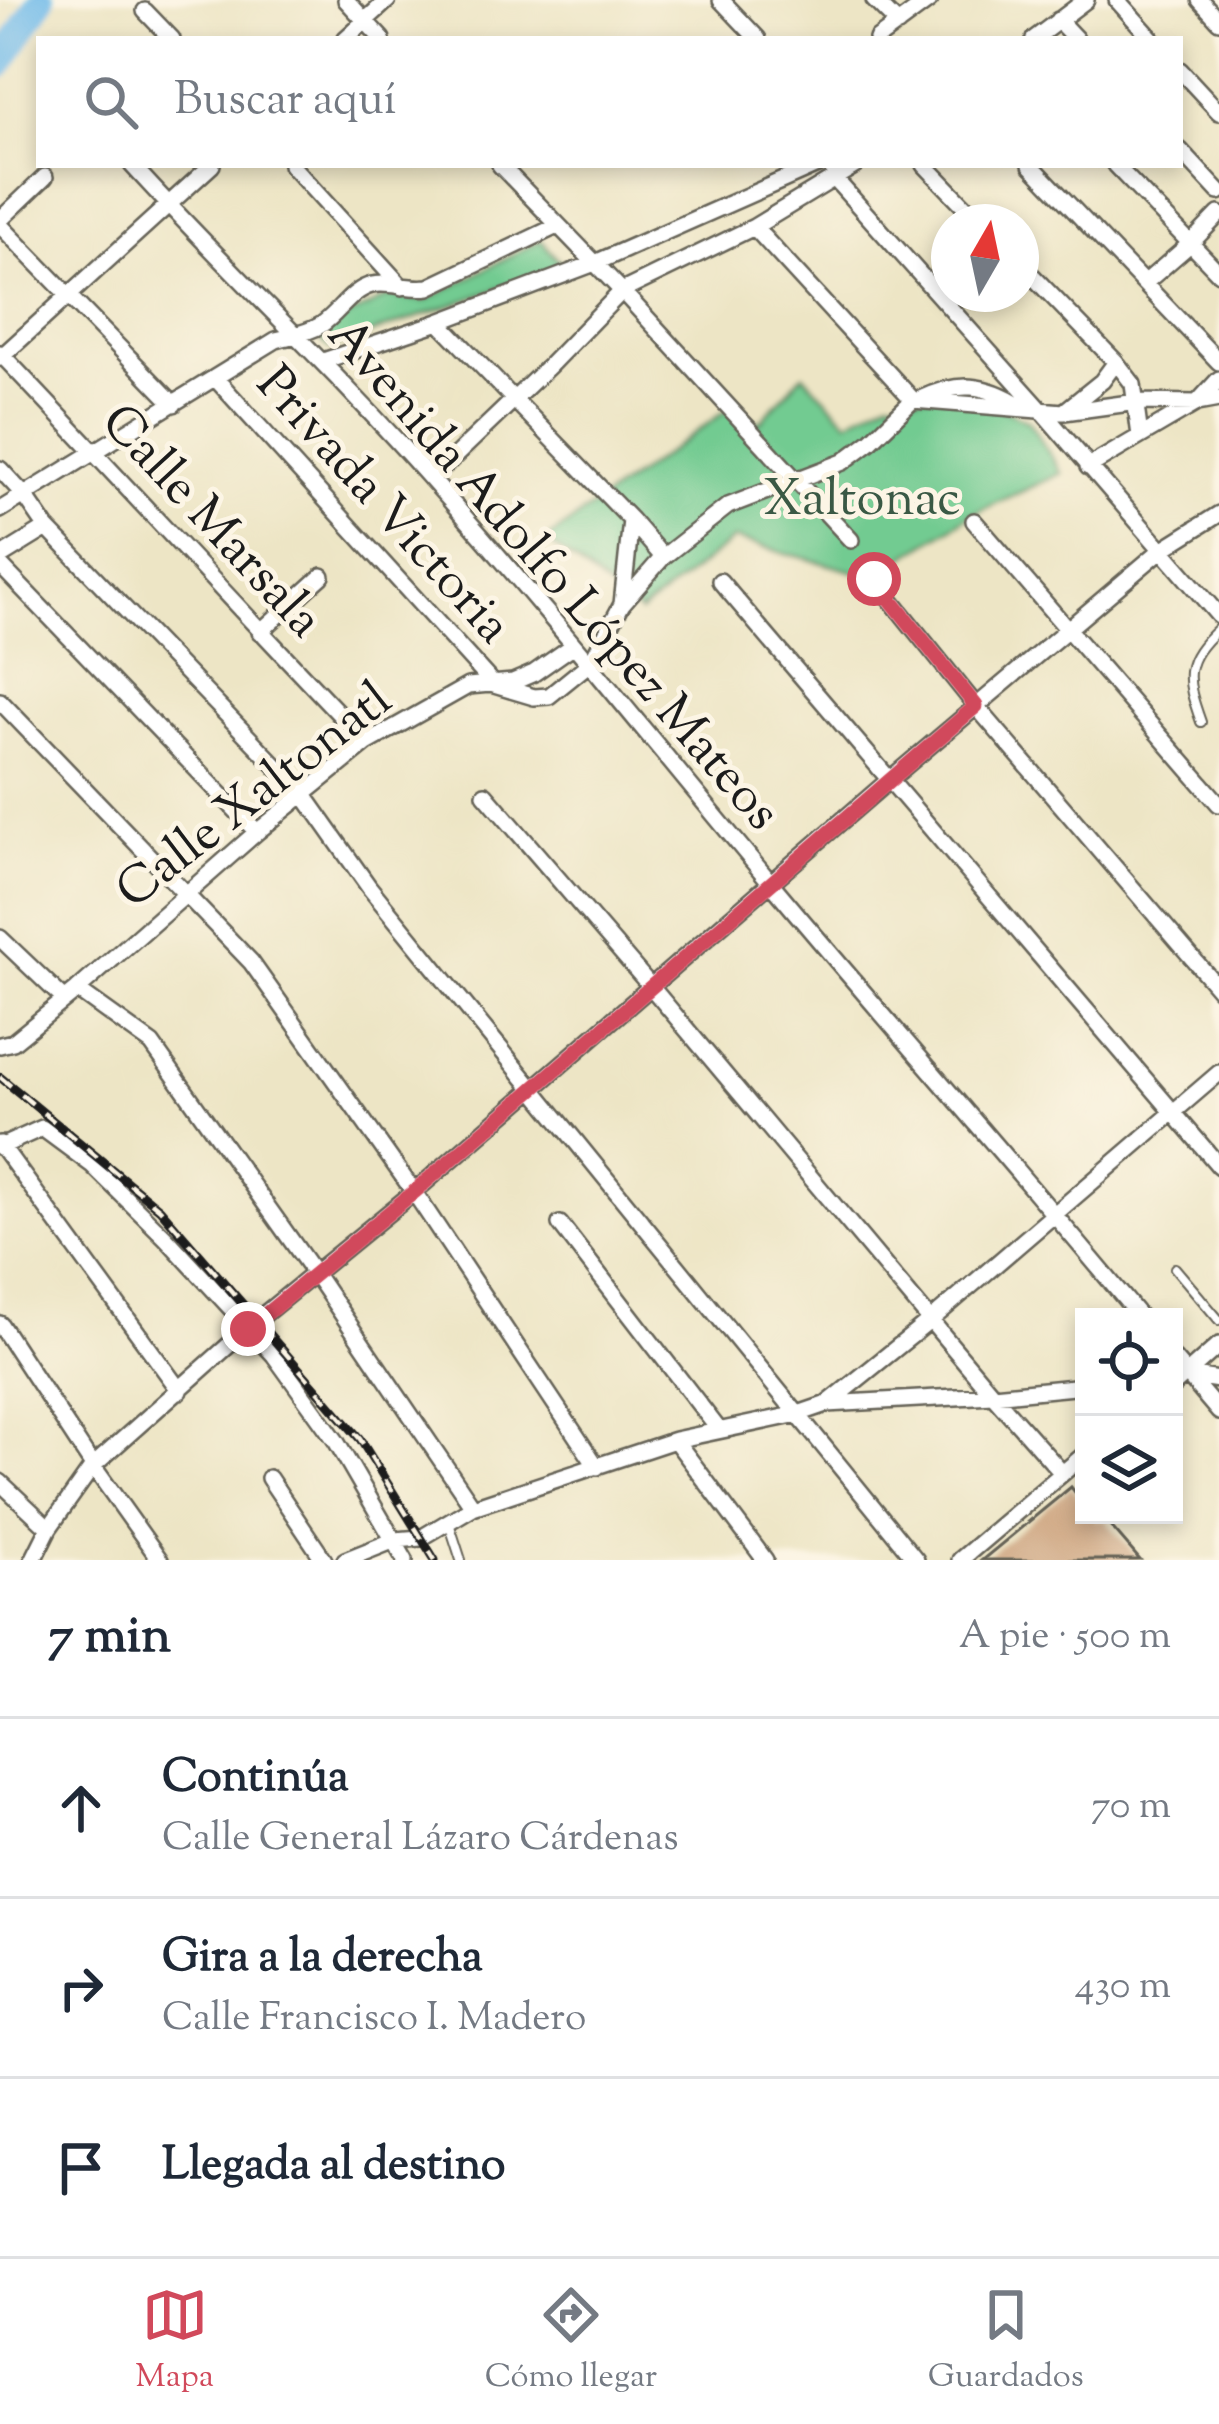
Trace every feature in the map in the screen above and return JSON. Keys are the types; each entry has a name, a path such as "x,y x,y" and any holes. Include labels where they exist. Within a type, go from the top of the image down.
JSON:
{"street":[{"path":"346,0 379,36"},
{"path":"348,36 388,0"},
{"path":"722,0 755,36"},
{"path":"874,0 898,24"},
{"path":"881,36 929,0"},
{"path":"1038,36 1086,0"},
{"path":"1117,0 1149,36"},
{"path":"1200,0 1219,21"},
{"path":"145,11 169,36"},
{"path":"1058,20 1073,36"},
{"path":"1183,73 1219,112"},
{"path":"1183,153 1219,192"},
{"name":"Avenida Adolfo López Mateos","path":"135,168 431,478 1133,1308"},
{"path":"1,356 209,168"},
{"path":"294,168 404,289"},
{"path":"503,168 622,290 850,541"},
{"path":"323,362 595,263 811,168"},
{"path":"928,168 963,204"},
{"path":"1034,168 1219,362"},
{"path":"1118,168 1219,273"},
{"path":"431,478 622,290 754,227 834,171 1033,409 1219,616"},
{"path":"45,177 0,222 174,404"},
{"path":"1145,282 1219,214"},
{"path":"0,510 276,340 319,326 370,285 429,287 557,226"},
{"path":"754,227 915,400 1064,412 1137,402 1219,399"},
{"path":"1039,283 1133,384 1140,436"},
{"path":"439,322 663,557"},
{"name":"Calle Marsala","path":"1,356 367,743"},
{"path":"1064,412 1102,381 1116,362"},
{"name":"Privada Victoria","path":"216,379 494,685"},
{"path":"1088,467 1197,403 1219,379"},
{"path":"494,685 534,697 549,696 591,662 622,604 663,557 728,506 843,463 915,400"},
{"path":"0,469 47,528 304,795 369,887 916,1560"},
{"path":"33,1560 93,1466 248,1329 535,1089 1160,550 1219,514"},
{"path":"622,604 631,520"},
{"path":"974,520 1219,804"},
{"path":"47,528 0,561 257,832"},
{"path":"260,632 322,576"},
{"path":"874,579 976,706 1219,989"},
{"path":"720,581 1219,1166"},
{"name":"Calle Xaltonatl","path":"0,1045 13,1042 367,743 468,686 513,682 574,645"},
{"path":"0,701 251,962 414,1192 597,1467"},
{"path":"485,794 1062,1472"},
{"path":"0,938 70,994 152,1044 473,1507"},
{"path":"827,1404 1219,1073"},
{"path":"180,1391 0,1146 42,1128 92,1165 166,1238 274,1355 336,1441 405,1560"},
{"path":"560,1224 719,1430"},
{"path":"0,1324 160,1560"},
{"path":"1183,1375 1219,1345"},
{"path":"1183,1379 1219,1380"},
{"path":"1183,1383 1219,1412"},
{"path":"345,1560 395,1540 421,1538 473,1507 675,1440 827,1404 1075,1387"},
{"path":"675,1440 764,1560"},
{"path":"961,1560 1075,1462"},
{"path":"268,1478 324,1560"},
{"path":"0,1482 50,1528"}],"lane":[{"path":"1201,722 1188,671 1192,656 1219,628"},
{"path":"1175,1268 1219,1320"},
{"path":"449,1521 461,1560"}],"green space":[{"path":"541,240 563,266 330,348 314,334 389,296 425,301"},
{"name":"Xaltonac","path":"803,374 848,421 888,399 967,391 1028,421 1062,473 970,515 874,577 734,539 640,613 546,540 727,410 760,422"}],"building":[{"path":"1071,1487 1075,1524 1109,1524 1140,1560 982,1560"}],"waterway":[{"path":"0,65 41,0"}],"railway":[{"path":"0,1077 160,1209 360,1439 435,1560"}],"route":[{"path":"248,1329 414,1192 976,706 874,579"}]}
